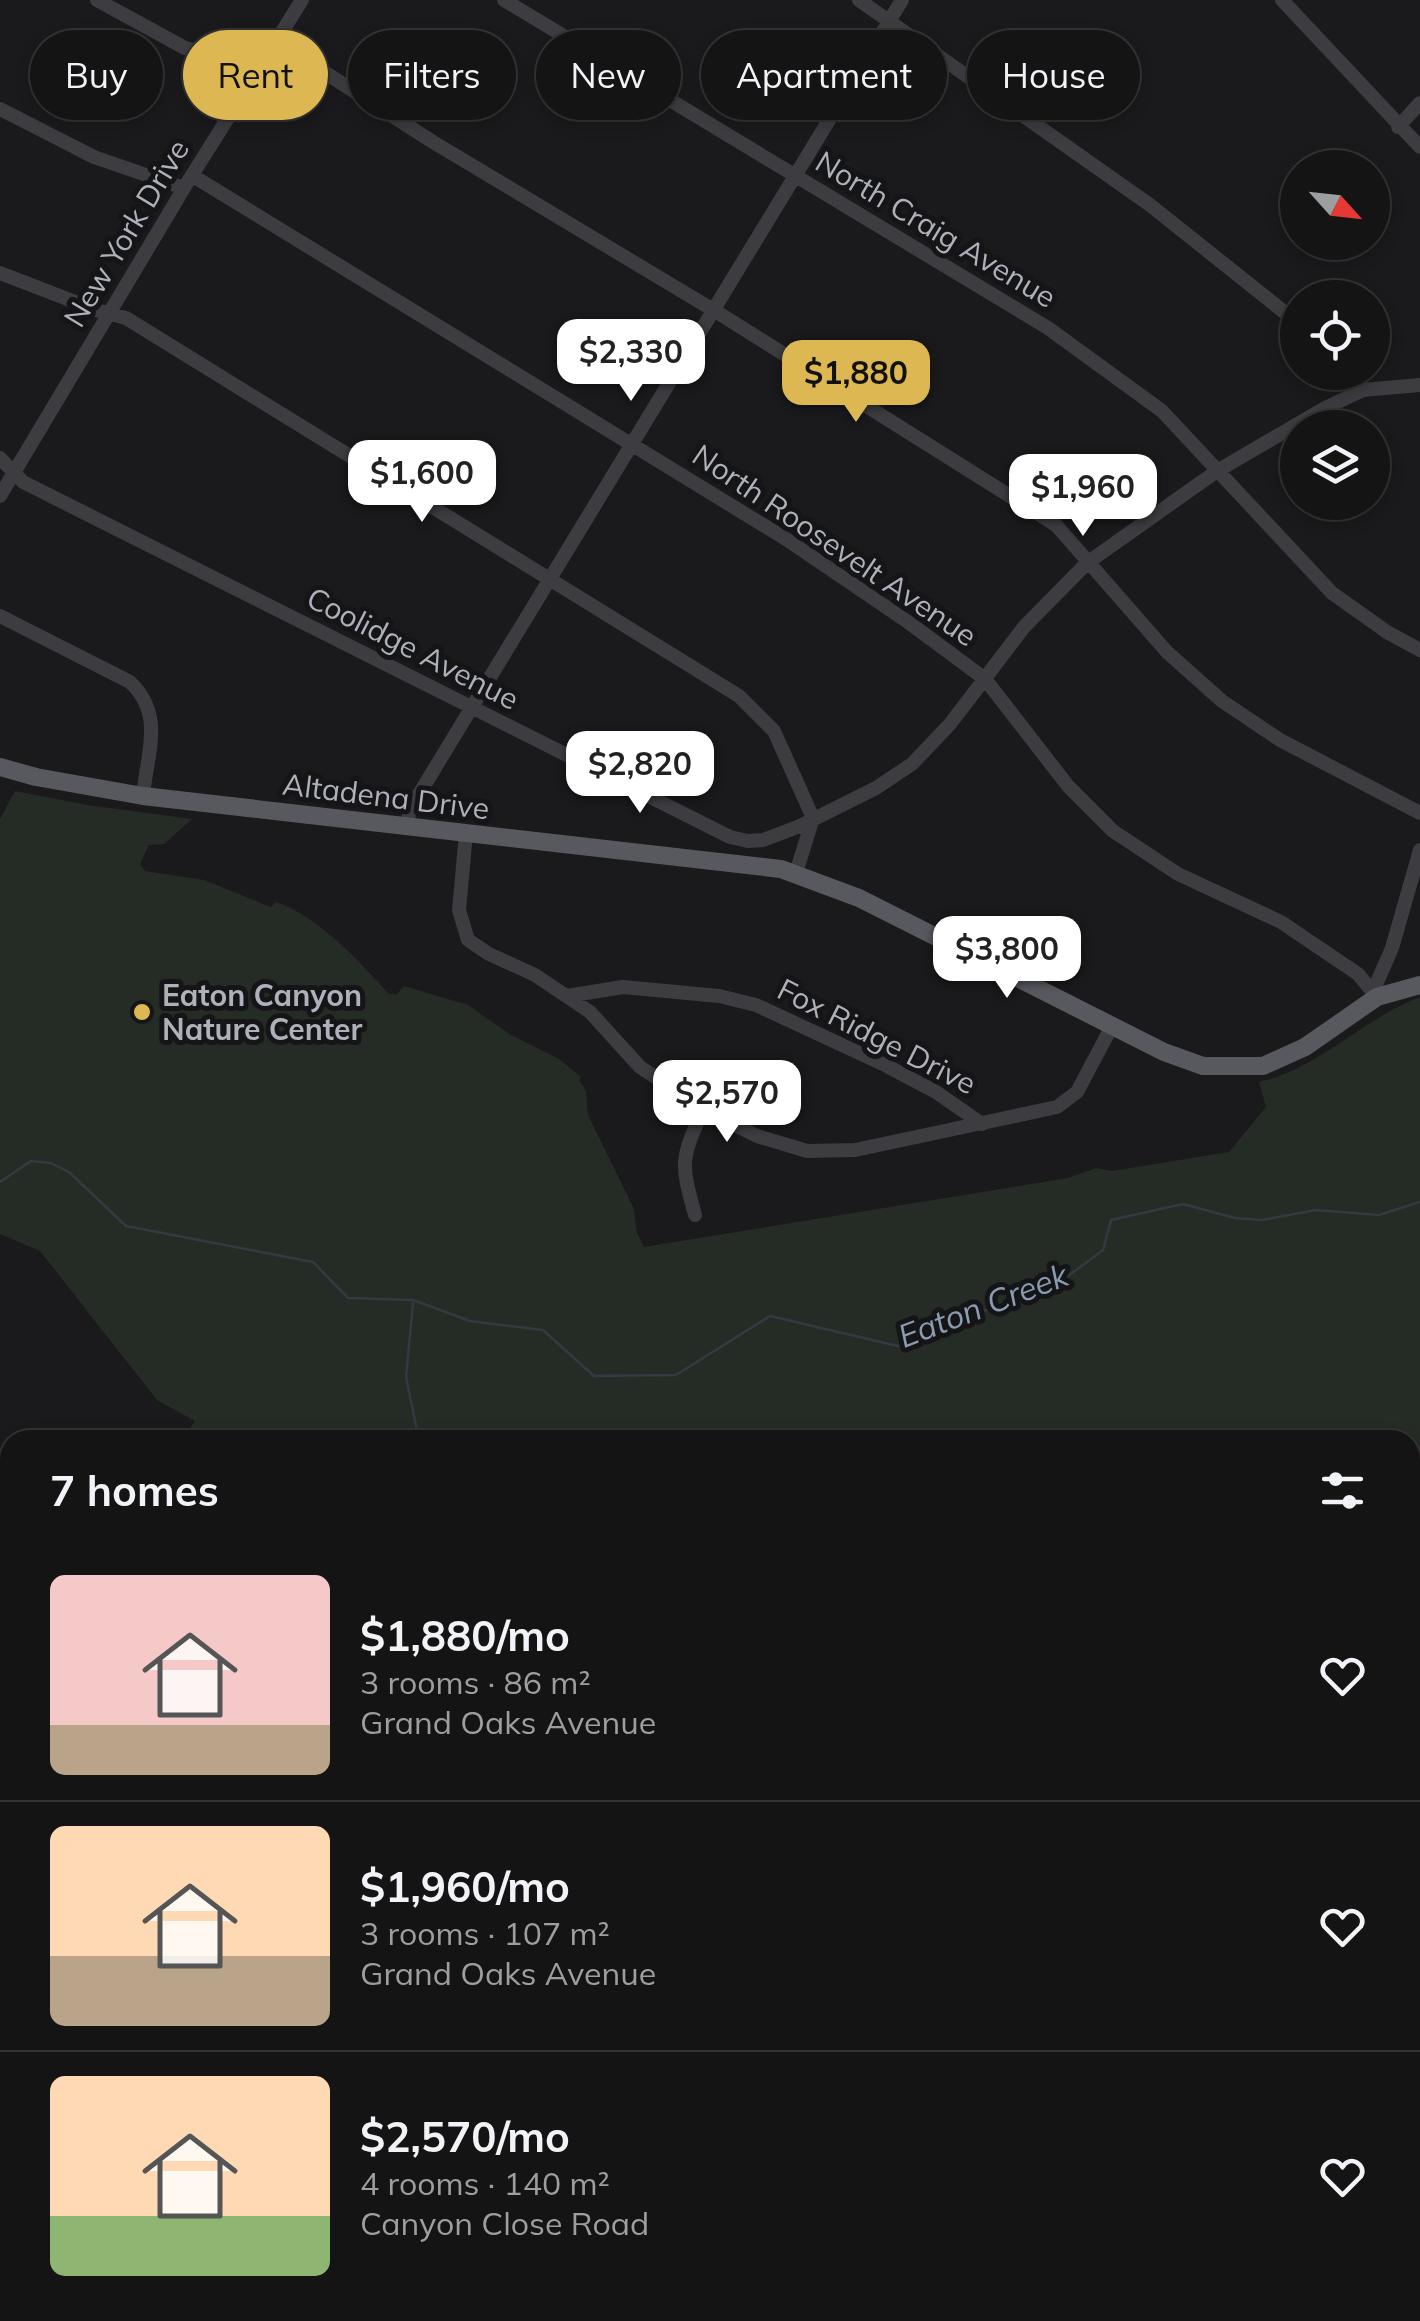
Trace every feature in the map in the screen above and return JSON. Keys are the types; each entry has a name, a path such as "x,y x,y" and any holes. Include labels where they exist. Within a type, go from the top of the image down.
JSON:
{"main road":[{"name":"Altadena Drive","path":"0,767 143,796 740,862 796,873 858,898 1112,1026 1203,1066 1241,1069 1281,1060 1377,997 1420,985"}],"street":[{"path":"96,0 183,47"},
{"name":"New York Drive","path":"283,30 302,0"},
{"name":"North Craig Avenue","path":"504,0 1048,328 1162,411 1332,593 1420,650"},
{"path":"859,0 1150,205 1280,309"},
{"path":"407,826 410,809 902,0"},
{"path":"1282,0 1420,147"},
{"path":"328,74 1056,525 1167,652 1222,701 1290,746 1420,813"},
{"path":"1398,127 1420,103"},
{"name":"North Roosevelt Avenue","path":"0,110 94,157 188,182 786,539 985,679 1068,786 1113,831 1178,874 1281,922 1358,974 1377,997"},
{"name":"New York Drive","path":"0,496 226,120"},
{"path":"0,272 126,318 739,696 774,731 813,818 796,873"},
{"path":"1390,387 1420,384"},
{"name":"Coolidge Avenue","path":"0,458 24,482 730,837 748,841 763,840 813,818 876,788 912,764 950,724 1035,615 1087,563 1217,471 1362,390"},
{"path":"0,616 130,682 143,694 152,720 143,796"},
{"path":"466,833 458,910 468,940 568,996 590,1012 640,1067 702,1109 758,1136 808,1152 855,1150 1040,1113 1068,1102 1084,1082 1112,1026"},
{"path":"1377,997 1375,987 1392,948 1420,850"},
{"name":"Fox Ridge Drive","path":"568,996 623,988 719,996 756,1005 885,1064 936,1092 982,1124"},
{"path":"695,1215 683,1156 702,1109"}],"shaded area":[{"path":"15,791 192,819 164,844 149,845 140,864 145,871 204,880 271,907 276,902 292,909 337,941 388,993 396,995 404,986 468,1005 511,1035 559,1059 581,1077 588,1115 634,1209 637,1233 644,1247 1068,1178 1096,1168 1112,1171 1229,1152 1266,1107 1259,1082 1301,1066 1420,997 1420,1430 188,1430 195,1421 157,1400 40,1251 0,1234 0,819"}],"waterway":[{"name":"Eaton Creek","path":"0,1182 31,1161 51,1163 69,1172 126,1226 313,1262 348,1298 413,1300 470,1321 543,1330 594,1376 676,1375 770,1316 898,1346 1067,1277 1103,1250 1111,1220 1183,1204 1235,1218 1262,1220 1316,1210 1379,1215 1420,1202"},
{"path":"413,1303 406,1377 417,1430"}],"place":[{"name":"Eaton Canyon Nature Center","path":"142,1012"}]}
